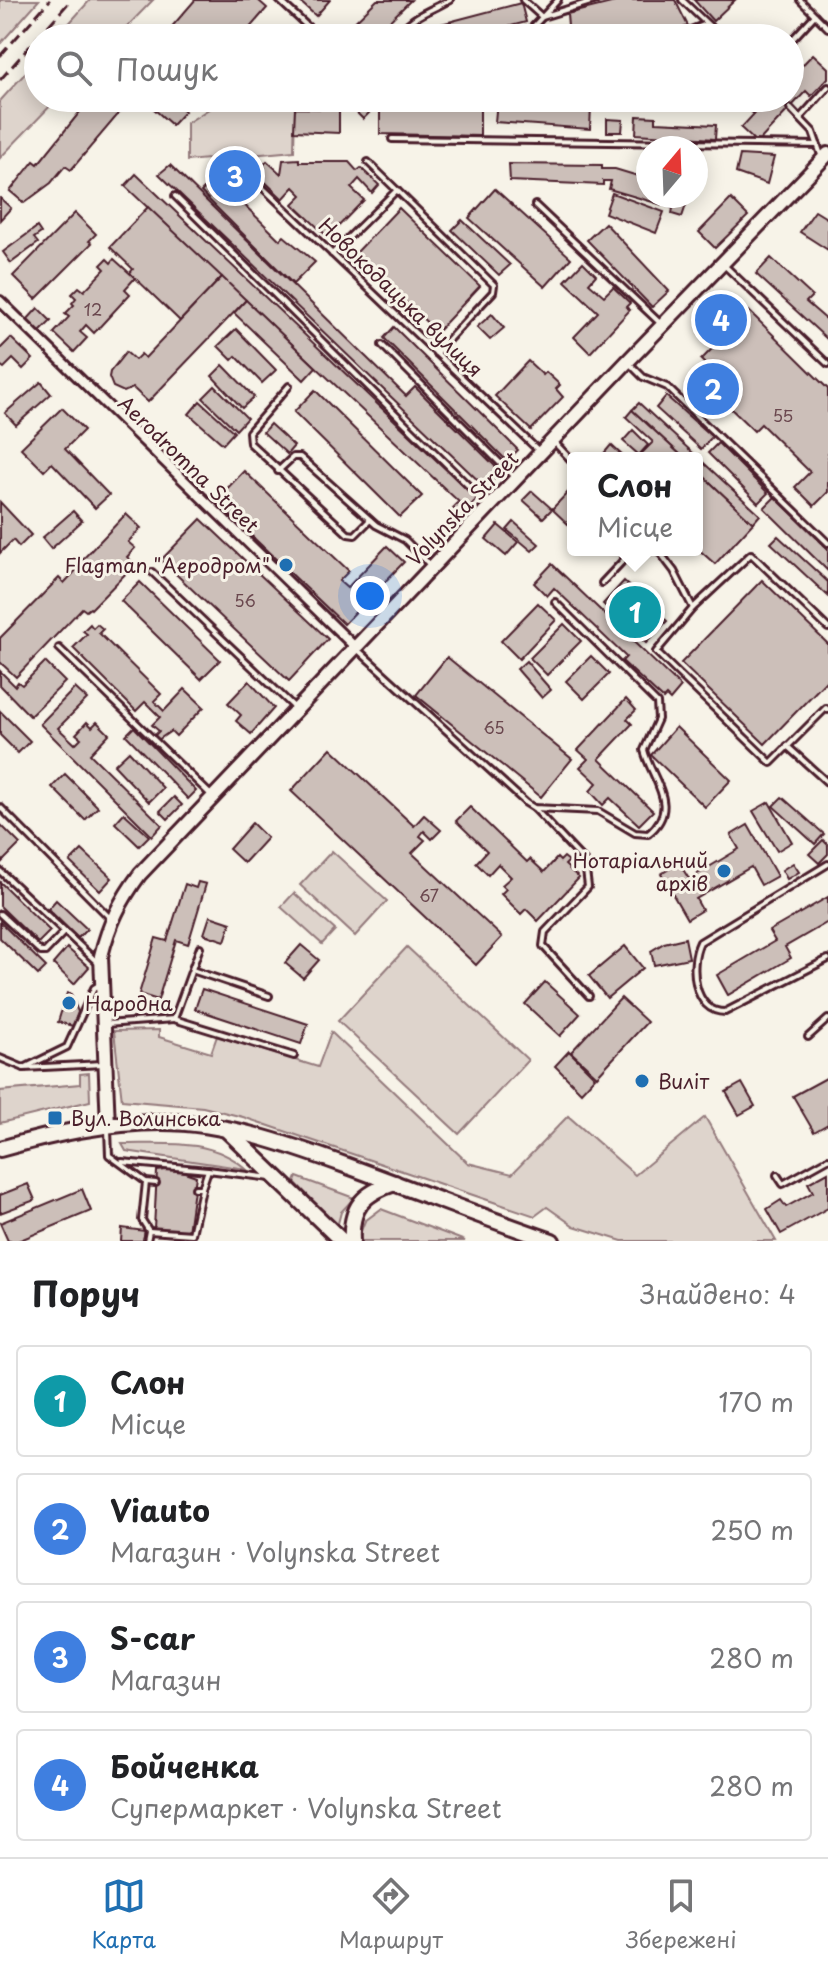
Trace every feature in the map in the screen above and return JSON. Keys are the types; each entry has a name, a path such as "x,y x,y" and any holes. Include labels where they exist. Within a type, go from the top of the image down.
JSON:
{"main road":[{"path":"0,1149 56,1133 108,1126 163,1122 197,1124 279,1142 552,1241"},
{"path":"228,1130 342,1241"},
{"path":"352,1241 355,1213 365,1197 376,1189 395,1183"}],"street":[{"name":"Volynska Street","path":"108,1126 101,956 119,903 140,874 824,156"},
{"name":"Aerodromna Street","path":"0,301 356,648"}],"lane":[{"path":"279,0 305,24"},
{"path":"407,24 450,0"},
{"path":"523,0 542,17"},
{"path":"536,24 558,0"},
{"path":"542,17 597,0"},
{"path":"682,0 706,24"},
{"path":"800,0 828,28"},
{"path":"804,27 815,15"},
{"path":"800,118 828,87"},
{"path":"392,139 824,156 813,132 794,112"},
{"path":"368,162 491,281 495,289 436,353"},
{"name":"Новокодацька вулиця","path":"238,164 542,453"},
{"path":"332,254 397,190"},
{"path":"175,196 490,507"},
{"path":"535,205 663,325"},
{"path":"723,264 828,364"},
{"path":"382,345 517,480"},
{"path":"627,362 643,377 667,387 828,543"},
{"path":"289,386 249,432 248,438 255,449 348,534 355,535 370,520"},
{"path":"553,442 567,456"},
{"path":"278,471 293,457 300,457 370,520 405,540 433,567"},
{"path":"828,628 751,554 693,608 656,652 771,763 826,708 828,710"},
{"path":"602,583 627,556"},
{"path":"663,556 693,608"},
{"path":"152,572 297,710"},
{"path":"534,808 598,811 642,835 654,829 664,810 663,795 644,750 658,719 657,703 555,602"},
{"path":"59,648 213,797"},
{"path":"356,648 534,808 585,862 588,887 545,932 543,946 589,996"},
{"path":"787,746 828,783"},
{"path":"0,807 112,920"},
{"path":"828,864 700,942 695,955 694,982 707,1007 715,1012 725,1012 828,959"},
{"path":"0,871 101,965"},
{"path":"0,914 41,952 45,952 64,932"},
{"path":"174,1019 200,947"},
{"path":"192,970 269,996"},
{"path":"24,1068 67,1047 94,988 101,984"},
{"path":"104,1024 174,1019 294,1056"},
{"path":"808,1037 828,1019"},
{"path":"0,1058 24,1068 106,1064"},
{"path":"108,1126 109,1155 146,1182 156,1183"},
{"path":"777,1175 783,1184 828,1159"},
{"path":"122,1162 281,1180"},
{"path":"149,1231 192,1234 208,1170"},
{"path":"146,1182 142,1220 149,1231 147,1241"},
{"path":"195,1188 202,1188"}],"shaded area":[{"path":"0,0 39,0 0,44"},
{"path":"90,0 153,0 130,24 69,24"},
{"path":"24,74 24,112 44,112 0,158 0,101"},
{"path":"204,112 295,112 294,151 187,161 187,123"},
{"path":"332,851 387,901 355,936 300,885"},
{"path":"294,893 335,930 322,944 281,907"},
{"path":"407,947 528,1060 459,1134 338,1021"},
{"path":"159,1030 159,1037 211,1053 217,1036 318,1067 331,1032 468,1163 512,1174 568,1116 635,1175 705,1117 776,1241 622,1241 574,1226 547,1207 535,1216 243,1117 203,1107 122,1100 114,1031"},
{"path":"89,1073 90,1101 0,1123 0,1091 80,1084 80,1074"},
{"path":"122,1144 203,1147 233,1159 246,1169 126,1151"},
{"path":"297,1177 354,1198 341,1212 337,1227 295,1182"},
{"path":"381,1209 465,1241 357,1241 365,1221"}],"building":[{"path":"195,0 258,0 267,8 253,24 174,24"},
{"path":"298,0 330,0 316,16"},
{"path":"377,0 411,0 386,24 352,24"},
{"path":"623,0 675,0 687,24 568,24 567,14"},
{"path":"694,0 735,0 713,21"},
{"path":"521,3 526,22 518,24 441,24"},
{"path":"813,54 828,68 828,78 811,96 806,91 804,93 804,63"},
{"path":"80,112 120,112 71,170 65,166 51,183 24,203 10,191 34,161 38,164"},
{"path":"157,112 184,112 172,125"},
{"path":"295,112 339,112 339,133 294,131"},
{"path":"356,112 370,112 363,119"},
{"path":"380,112 480,112 480,136 380,134"},
{"path":"496,112 591,112 590,129 495,122"},
{"path":"751,112 786,112 757,143 741,128 754,114"},
{"path":"637,116 656,117 656,122 716,125 715,139 708,136 636,134"},
{"path":"607,119 623,120 622,132 607,132"},
{"path":"740,155 774,157 767,184 736,173"},
{"path":"299,159 299,162 349,162 357,171 361,168 379,185 372,193 359,179 351,188 364,200 328,237 293,204 302,195 294,187 283,199 256,173 267,161 281,174 283,160"},
{"path":"509,164 602,165 602,169 636,175 636,197 609,189 611,181 603,181 603,185 510,181"},
{"path":"170,165 406,396 415,387 501,472 486,488 159,174"},
{"path":"136,174 477,499 461,516 453,508 459,502 125,186"},
{"path":"216,177 280,240 284,236 315,262 293,284 201,192"},
{"path":"495,189 571,258 545,287 469,218"},
{"path":"612,193 636,202 636,208 653,208 664,212 656,233 605,213"},
{"path":"0,198 11,208 0,220"},
{"path":"731,199 748,216 715,248 699,232"},
{"path":"148,207 222,277 180,321 130,273 133,269 110,247"},
{"path":"399,208 480,286 437,332 355,254"},
{"path":"673,208 685,208 682,217 672,214"},
{"path":"815,211 828,219 828,250 800,232"},
{"path":"75,213 96,234 89,241 92,243 36,299 13,276"},
{"path":"462,220 510,265 499,275 452,230"},
{"path":"605,223 669,291 652,307 587,240"},
{"path":"37,227 41,233 34,238 38,243 11,263 3,252"},
{"path":"771,258 812,296 806,302 828,321 828,340 756,274"},
{"path":"107,259 111,263 114,259 135,278 125,289 130,294 94,333 86,325 80,332 87,338 74,352 54,333 69,317 65,314 76,298 72,294 79,287 84,291 105,269 101,265"},
{"path":"583,262 596,275 589,283 604,296 613,287 630,303 626,307 630,310 590,353 574,337 598,312 565,281"},
{"path":"222,277 246,300 148,402 133,388 124,392 113,387 110,372 126,352 135,360 141,354 145,358"},
{"path":"733,298 742,306 708,342 699,333"},
{"path":"246,300 316,367 304,380 234,313"},
{"path":"38,308 51,321 39,333 26,321"},
{"path":"749,311 828,389 828,492 814,506 795,487 810,472 761,424 754,431 724,402 720,406 699,386 713,372 701,360"},
{"path":"492,314 504,328 490,340 477,327"},
{"path":"394,327 518,450 507,461 384,338"},
{"path":"236,329 276,370 262,383 236,356 232,360 218,346"},
{"path":"11,338 33,359 23,369 13,359 4,368 0,365 0,349"},
{"path":"528,361 560,385 556,389 563,397 531,430 495,396"},
{"path":"223,365 254,397 242,408 212,376"},
{"path":"41,382 51,394 16,425 5,413"},
{"path":"215,386 247,418 236,430 203,398"},
{"path":"315,390 422,496 400,517 294,412"},
{"path":"666,396 712,437 701,449 656,408"},
{"path":"200,401 234,432 223,444 189,414"},
{"path":"639,403 692,452 678,452 632,410"},
{"path":"62,408 84,430 65,449 109,495 95,508 52,463 44,471 21,448"},
{"path":"632,410 678,452 643,452 653,442 626,417"},
{"path":"270,424 294,446 287,454 263,432"},
{"path":"633,430 648,445 642,452 636,452 623,441"},
{"path":"718,443 768,493 758,503 708,453"},
{"path":"611,445 619,452 605,452"},
{"path":"703,462 760,515 753,523 703,476"},
{"path":"244,471 349,571 339,581 347,588 387,546 404,562 344,624 215,501"},
{"path":"703,476 753,523 715,564 703,553"},
{"path":"532,491 552,509 543,518 523,500"},
{"path":"567,493 567,523 552,509"},
{"path":"775,497 828,549 828,571 764,508"},
{"path":"0,502 31,535 19,547 13,540 0,553"},
{"path":"73,511 82,521 51,549 42,538"},
{"path":"126,514 141,528 128,542 135,548 127,557 135,564 91,609 86,611 82,608 16,677 0,662 0,638 59,578 64,583"},
{"path":"201,519 328,639 289,681 161,560"},
{"path":"514,522 539,544 532,551 507,530"},
{"path":"498,525 518,542 506,556 486,539"},
{"path":"778,536 828,582 828,596 771,543"},
{"path":"552,564 681,687 670,700 666,696 663,699 622,661 626,657 554,588 547,596 534,583"},
{"path":"762,580 828,644 828,679 765,744 681,663"},
{"path":"624,581 667,621 646,643 603,604"},
{"path":"140,582 220,660 201,679 121,601"},
{"path":"538,603 556,620 519,659 501,641"},
{"path":"90,624 93,628 97,624 103,629 99,633 161,694 154,701 164,711 185,689 204,707 176,736 171,731 158,740 154,736 159,731 152,725 160,717 145,702 136,711 73,648 87,634 83,631"},
{"path":"564,624 581,641 547,675 530,658"},
{"path":"591,656 609,674 584,699 566,681"},
{"path":"447,657 572,759 541,797 416,695"},
{"path":"526,661 551,690 542,698 517,669"},
{"path":"45,662 65,682 30,716 0,685 0,671 15,686 18,682 22,685"},
{"path":"249,681 274,708 251,734 236,721 241,715 228,703"},
{"path":"75,688 87,699 58,728 75,744 81,738 76,734 87,722 92,727 97,722 109,734 90,754 162,825 152,836 40,724"},
{"path":"626,699 636,710 627,719 632,724 599,759 653,811 639,825 610,798 603,805 590,791 597,783 580,767 588,759 578,750"},
{"path":"0,711 30,741 18,753 0,735"},
{"path":"134,727 196,791 188,799 126,735"},
{"path":"676,727 731,780 705,807 651,755"},
{"path":"331,748 414,826 424,815 441,830 432,839 424,831 420,836 425,840 412,853 502,937 476,965 291,791"},
{"path":"129,751 163,788 149,802 114,765"},
{"path":"65,774 98,807 85,820 52,787"},
{"path":"174,797 182,805 168,819 160,811"},
{"path":"782,797 824,834 815,844 773,806"},
{"path":"769,802 792,842 777,851 753,811"},
{"path":"470,807 527,862 530,859 544,872 557,858 560,861 564,857 569,861 565,865 579,878 538,921 526,909 521,914 501,894 506,889 502,885 511,877 498,864 488,875 476,863 487,851 456,821"},
{"path":"124,813 149,836 139,846 115,823"},
{"path":"252,823 267,838 244,863 229,849"},
{"path":"0,824 20,844 0,864"},
{"name":"Нотаріальний архів","path":"748,825 777,876 761,885 751,867 696,899 702,910 687,919 661,874 679,863 689,879 739,849 731,835"},
{"path":"823,840 828,845 828,854 819,863 809,854"},
{"path":"82,850 112,878 100,891 70,862"},
{"path":"793,863 799,872 787,879 782,870"},
{"path":"0,882 50,931 38,943 0,906"},
{"path":"198,882 206,884 188,944 176,940 158,1000 139,994 156,938 167,941 185,884 196,888"},
{"path":"828,897 828,922 785,947 791,958 728,995 717,975 775,941 769,931"},
{"path":"56,900 87,929 78,938 48,909"},
{"path":"210,916 231,923 225,941 204,934"},
{"path":"0,922 46,967 38,975 0,938"},
{"path":"685,938 689,958 654,965 651,951 664,943"},
{"path":"301,945 319,960 303,978 285,963"},
{"path":"625,946 643,968 607,998 589,976"},
{"path":"67,948 89,967 74,984 53,964"},
{"path":"545,982 580,1014 560,1036 525,1004"},
{"path":"202,989 308,1024 301,1044 195,1009"},
{"name":"Народна","path":"67,993 71,994 78,1012 73,1026 58,1022"},
{"path":"621,998 647,1022 597,1076 571,1052"},
{"path":"569,1051 595,1077 581,1092 555,1066"},
{"path":"828,1077 828,1124 814,1132 793,1096"},
{"path":"742,1083 755,1106 739,1115 726,1092"},
{"path":"176,1169 196,1176 188,1232 154,1228 157,1171"},
{"path":"828,1172 828,1208 781,1234 767,1209 781,1200 786,1207 813,1192 808,1183"},
{"path":"28,1184 35,1200 0,1213 0,1195"},
{"path":"82,1189 91,1211 18,1241 8,1241 0,1223"},
{"path":"122,1228 145,1231 143,1241 121,1241"}],"railway":[{"path":"29,24 50,0"},
{"path":"50,24 71,0"},
{"path":"0,56 24,29"},
{"path":"0,80 24,53"}],"place":[{"name":"S-car","path":"235,176"},
{"name":"Бойченка","path":"721,320"},
{"name":"Viauto","path":"713,389"},
{"name":"Flagman \"Аеродром\"","path":"286,565"},
{"name":"Слон","path":"635,612"},
{"name":"Нотаріальний архів","path":"724,871"},
{"name":"Народна","path":"69,1003"},
{"name":"Виліт","path":"642,1081"},
{"name":"Вул. Волинська","path":"55,1118"}]}
